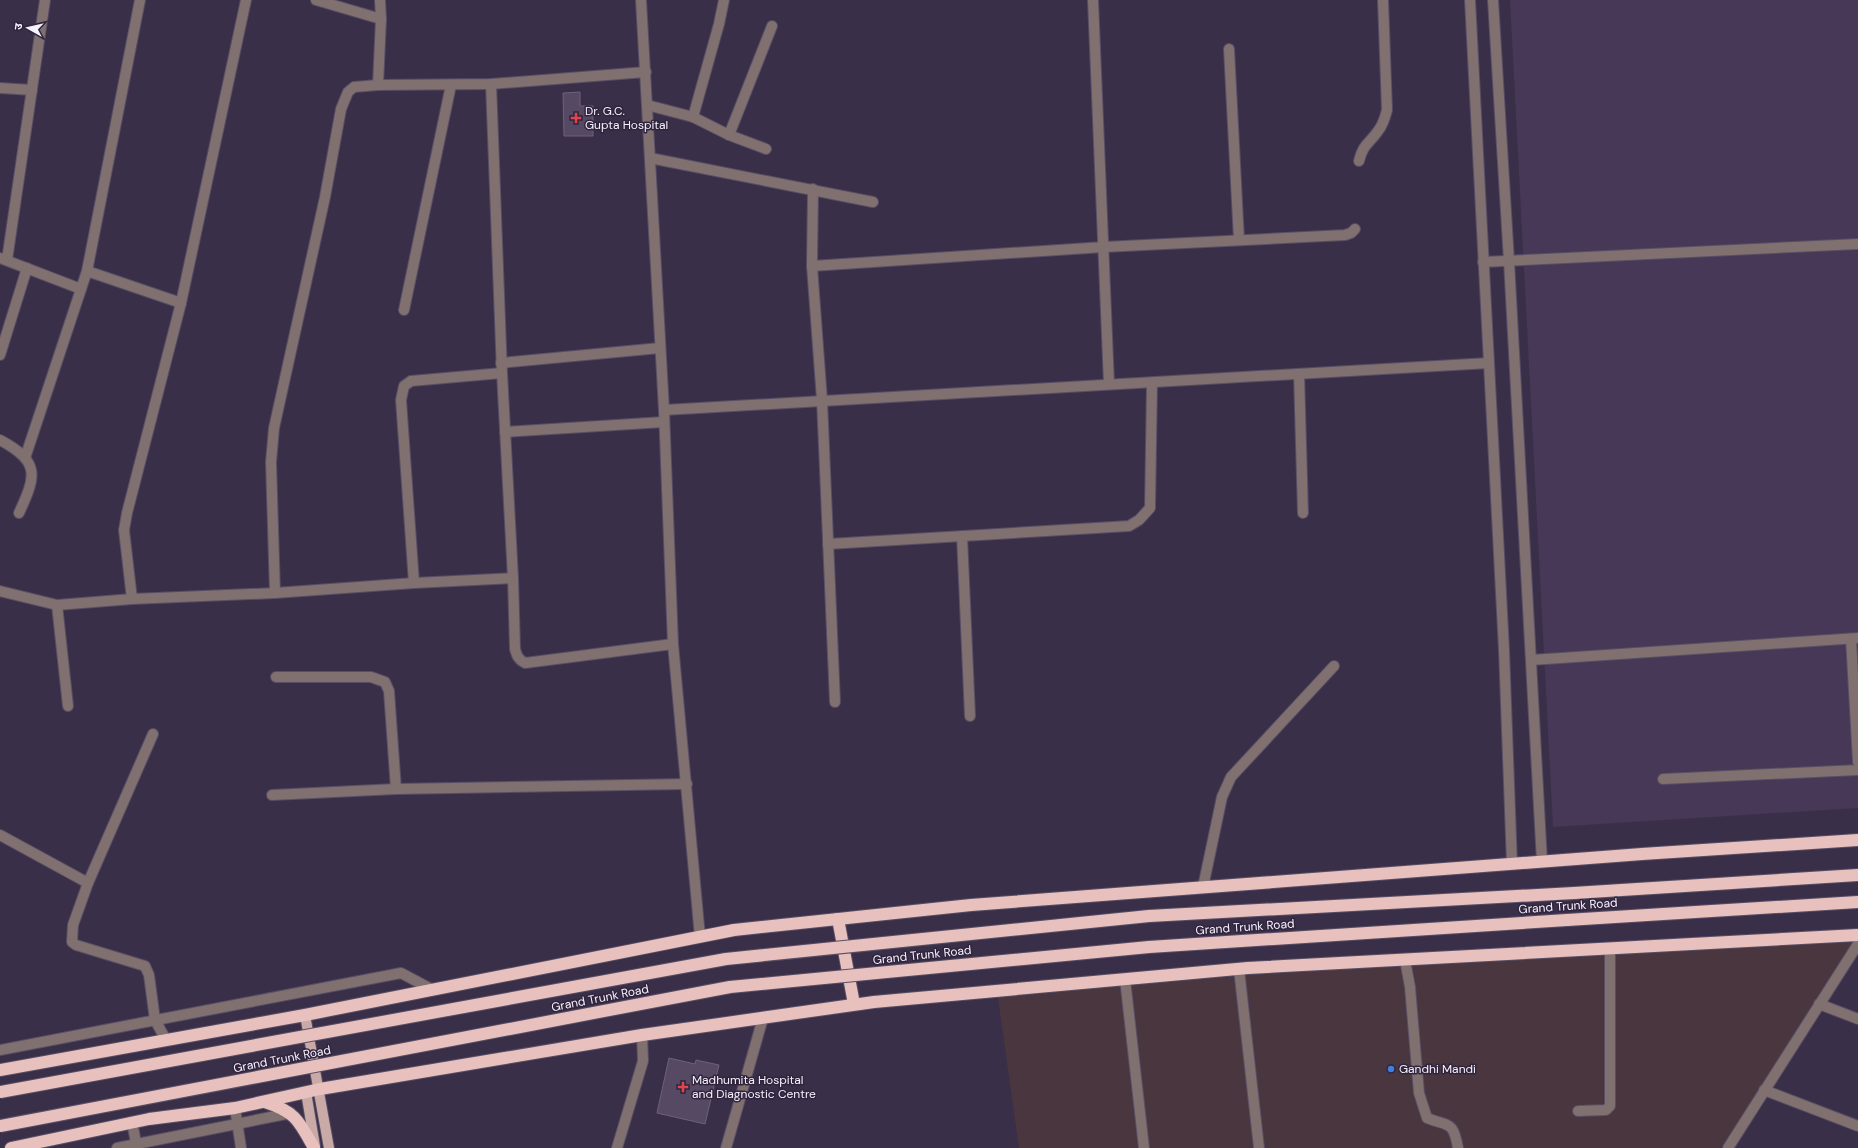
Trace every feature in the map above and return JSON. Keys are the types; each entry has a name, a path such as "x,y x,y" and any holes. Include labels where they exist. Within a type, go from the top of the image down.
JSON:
{"highway":[{"path":"0,1070 305,1015 734,930 971,905 1512,864 1858,840"},
{"name":"Grand Trunk Road","path":"0,1092 726,959 1149,916 1574,893 1858,875"},
{"name":"Grand Trunk Road","path":"0,1126 730,988 1149,947 1858,902"},
{"path":"838,919 854,1004"},
{"path":"18,1147 132,1122 234,1108 320,1089 642,1035 854,1004 1239,968 1858,935"},
{"path":"264,1102 291,1113 301,1124 315,1148"}],"main road":[{"path":"305,1015 320,1089 329,1148"},
{"path":"306,1092 315,1148"}],"street":[{"path":"45,0 32,90 3,259 81,289"},
{"path":"25,458 87,271 140,0"},
{"path":"132,599 124,530 127,513 181,303 246,0"},
{"path":"316,0 381,19"},
{"path":"378,85 381,19 380,0"},
{"path":"641,0 664,410 674,644 700,937"},
{"path":"693,117 719,24 724,0"},
{"path":"1093,0 1109,384"},
{"path":"1359,161 1362,149 1384,122 1387,110 1383,0"},
{"path":"1470,0 1504,650 1512,864"},
{"path":"1493,0 1542,862"},
{"path":"729,135 772,26"},
{"path":"1229,49 1239,240"},
{"path":"275,593 271,462 274,428 325,197 344,99 348,92 354,87 378,85 491,84 646,72"},
{"path":"491,84 501,363 513,578 515,649 519,660 525,663 674,644"},
{"path":"404,310 451,85"},
{"path":"0,88 32,90"},
{"path":"647,105 693,117 729,135 766,148"},
{"path":"650,158 873,202"},
{"path":"813,190 812,266 822,400 835,702"},
{"path":"812,266 1104,247 1345,235 1351,233 1355,229"},
{"path":"1483,262 1858,244"},
{"path":"0,355 27,268"},
{"path":"87,271 181,303"},
{"path":"501,363 660,348"},
{"path":"664,410 1489,364"},
{"path":"414,583 402,392 404,386 411,381 502,374"},
{"path":"1299,374 1303,513"},
{"path":"828,544 1130,526 1150,508 1152,383"},
{"path":"505,432 664,422"},
{"path":"0,440 15,448 32,468 33,475 30,489 19,513"},
{"path":"962,536 970,716"},
{"path":"0,591 57,605 132,599 275,593 414,583 513,578"},
{"path":"57,605 68,706"},
{"path":"1531,660 1855,638 1858,762"},
{"path":"1203,887 1222,797 1230,777 1334,666"},
{"path":"276,677 371,677 385,682 389,691 396,789"},
{"path":"153,734 88,883 73,925 72,942 82,948 145,966 149,975 155,1020 166,1040"},
{"path":"1663,779 1858,770"},
{"path":"272,795 396,789 687,784"},
{"path":"0,836 88,883"},
{"path":"1728,1148 1858,944"},
{"path":"1578,1111 1606,1110 1610,1106 1610,948"},
{"path":"1405,960 1410,987 1419,1093 1422,1108 1427,1118 1446,1123 1452,1128 1458,1148"},
{"path":"1239,968 1259,1148"},
{"path":"0,1050 401,973 433,990"},
{"path":"1126,979 1144,1148"},
{"path":"1819,1004 1858,1019"},
{"path":"726,1148 763,1018"},
{"path":"617,1148 643,1061 642,1035"},
{"path":"1764,1090 1858,1126"},
{"path":"234,1108 241,1148"},
{"path":"116,1148 136,1146 291,1113"},
{"path":"132,1122 136,1146"}],"shaded area":[{"path":"1510,0 1858,0 1858,808 1553,827"},
{"name":"Gandhi Mandi","path":"1858,935 1858,942 1721,1148 1019,1148 997,991"}],"building":[{"path":"580,92 580,106 593,106 593,136 564,136 563,93"},
{"path":"669,1058 695,1064 696,1060 719,1065 705,1124 657,1113"}],"place":[{"name":"Dr. G.C. Gupta Hospital","path":"576,118"},
{"name":"Gandhi Mandi","path":"1391,1069"},
{"name":"Madhumita Hospital and Diagnostic Centre","path":"683,1087"}]}
